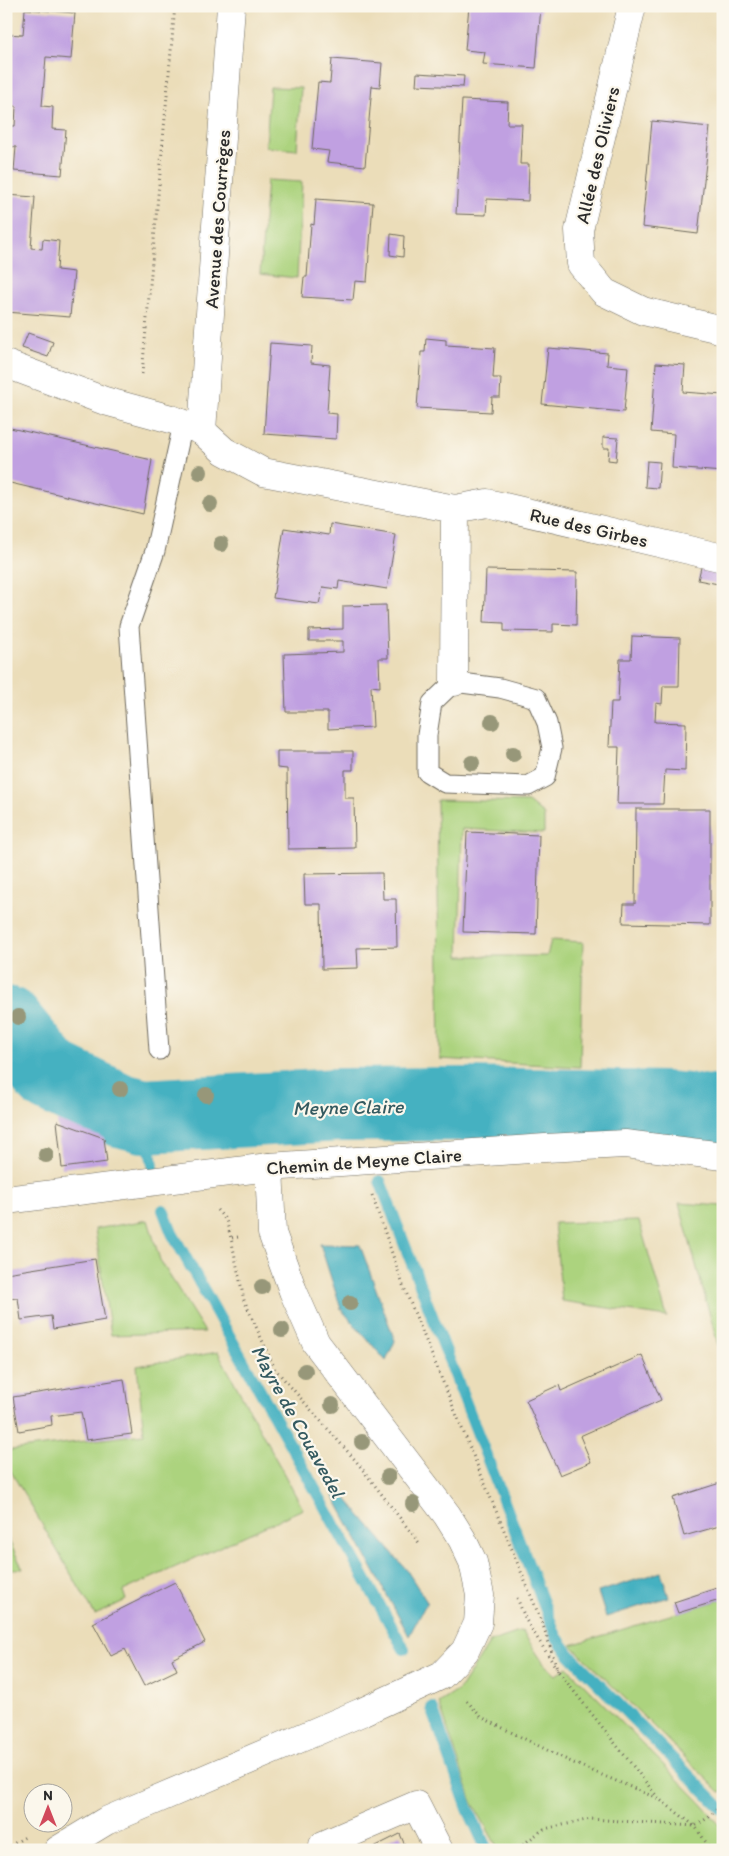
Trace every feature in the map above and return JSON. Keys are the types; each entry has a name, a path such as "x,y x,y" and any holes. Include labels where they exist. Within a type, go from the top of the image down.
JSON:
{"street":[{"name":"Avenue des Courrèges","path":"193,427 231,6"},
{"name":"Allée des Oliviers","path":"632,6 578,230 582,264 604,292 644,311 723,330"},
{"path":"6,364 105,402 193,427"},
{"name":"Rue des Girbes","path":"193,427 224,451 263,472 454,509 487,503 723,558"},
{"path":"454,509 454,682"},
{"name":"Chemin de Meyne Claire","path":"6,1200 269,1167 625,1144 723,1156"},
{"path":"58,1850 106,1821 362,1712 442,1675 465,1651 478,1623 480,1595 473,1562 462,1539 436,1501 316,1343 293,1291 272,1233 269,1167"},
{"path":"323,1845 416,1805 439,1850"}],"lane":[{"path":"159,1050 129,626 155,551 193,427"},
{"path":"454,682 500,688 536,698 546,723 552,748 545,777 528,786 445,783 427,772 426,735 432,703 454,682"}],"path":[{"path":"139,378 143,372 175,6"},
{"path":"372,1195 403,1285 543,1625 558,1671"},
{"path":"239,1237 231,1238 244,1300 275,1369 356,1461 424,1549"},
{"path":"462,1696 481,1717 571,1762 659,1799 695,1826 711,1850"},
{"path":"515,1850 544,1829 591,1819 695,1826 709,1817 723,1802"}],"green space":[{"path":"270,87 301,88 297,150 266,147"},
{"path":"267,180 302,182 297,278 260,274"},
{"path":"437,800 528,802 544,815 544,833 462,829 459,956 547,956 551,940 583,942 580,1067 440,1059"},
{"path":"679,1203 723,1206 723,1363"},
{"path":"148,1220 160,1260 205,1332 111,1335 95,1229"},
{"path":"639,1221 667,1317 562,1301 554,1223"},
{"path":"218,1352 303,1509 123,1591 126,1600 95,1615 6,1463 6,1455 11,1450 144,1434 137,1366"},
{"path":"6,1535 23,1569 6,1569"},
{"path":"723,1599 723,1791 720,1792 571,1645"},
{"path":"522,1631 544,1664 556,1675 567,1667 702,1804 723,1829 723,1850 499,1850 472,1802 439,1703 459,1690 490,1642"}],"water":[{"path":"320,1244 360,1245 395,1341 386,1361 341,1309"},
{"path":"338,1489 406,1569 427,1602 409,1636 333,1495"},
{"path":"661,1572 669,1597 606,1617 598,1592"}],"building":[{"path":"469,6 541,6 536,68 483,64 485,52 465,50"},
{"path":"25,9 75,13 71,59 46,57 42,106 53,107 52,129 66,130 62,175 14,171 16,147 6,146 6,126 15,126 16,106 6,106 6,34 23,35"},
{"path":"332,59 382,63 380,87 372,86 365,166 327,162 329,151 312,149 318,82 330,83"},
{"path":"417,73 464,76 463,87 416,85"},
{"path":"462,100 508,102 507,124 522,124 520,164 529,164 528,201 487,199 486,215 456,214"},
{"path":"652,121 710,127 698,234 642,227"},
{"path":"6,195 35,197 31,248 42,249 43,239 59,241 57,270 74,272 70,317 6,312"},
{"path":"316,199 373,203 367,282 355,281 353,300 302,297 304,277 307,277 311,224 314,225"},
{"path":"391,234 404,236 403,257 390,255"},
{"path":"28,333 53,342 48,357 22,348"},
{"path":"426,338 446,340 446,345 495,348 493,378 501,378 500,397 492,397 491,412 417,408 421,352 425,352"},
{"path":"270,343 312,346 311,363 330,365 327,413 337,414 336,439 264,434"},
{"path":"548,348 608,353 607,365 628,367 624,412 542,404"},
{"path":"656,363 685,365 683,392 723,395 723,472 672,468 674,434 651,432"},
{"path":"6,427 152,460 143,514 6,482"},
{"path":"603,437 618,438 616,461 608,460 609,448 603,448"},
{"path":"647,461 660,462 658,488 645,487"},
{"path":"330,524 396,535 387,589 339,581 338,589 323,587 319,604 273,598 284,528 329,535"},
{"path":"702,563 723,568 723,585 698,580"},
{"path":"486,570 577,572 576,625 553,624 553,632 504,631 504,623 484,622"},
{"path":"386,605 388,658 379,658 380,687 371,686 373,727 328,729 328,712 286,712 284,654 343,652 343,641 309,641 309,630 343,629 343,606"},
{"path":"632,636 680,638 679,686 663,686 662,704 656,703 655,722 686,723 685,771 665,770 663,804 617,804 619,747 609,747 611,702 618,702 620,659 631,659"},
{"path":"277,751 353,751 353,770 345,770 345,798 354,798 355,848 288,849 287,769 277,768"},
{"path":"636,809 710,809 710,925 623,923 624,904 635,904"},
{"path":"467,832 539,835 536,934 463,932"},
{"path":"382,873 383,899 396,899 397,947 357,948 358,968 322,969 321,904 305,904 304,874"},
{"path":"57,1121 104,1138 107,1162 62,1168"},
{"path":"95,1259 105,1320 53,1329 51,1316 21,1320 18,1298 6,1299 6,1273"},
{"path":"642,1355 661,1400 580,1436 591,1462 560,1475 526,1400 559,1385 561,1391"},
{"path":"124,1379 132,1434 86,1440 81,1412 51,1416 52,1425 19,1431 13,1397"},
{"path":"720,1483 723,1492 723,1525 684,1536 673,1498"},
{"path":"175,1582 205,1642 172,1659 177,1670 144,1686 125,1649 111,1656 93,1623"},
{"path":"723,1586 723,1599 678,1613 674,1602"},
{"path":"400,1834 407,1850 368,1850"}],"waterway":[{"name":"Meyne Claire","path":"6,1023 50,1076 120,1110 144,1116 339,1105 464,1104 667,1108 723,1113"},
{"path":"339,1105 351,1133"},
{"name":"Mayre de Couavedel","path":"144,1116 153,1165"},
{"path":"380,1181 556,1636 569,1654 723,1810"},
{"name":"Mayre de Couavedel","path":"163,1210 172,1233 404,1649"},
{"name":"Mayre de Couavedel","path":"432,1708 468,1809 487,1850"}]}
